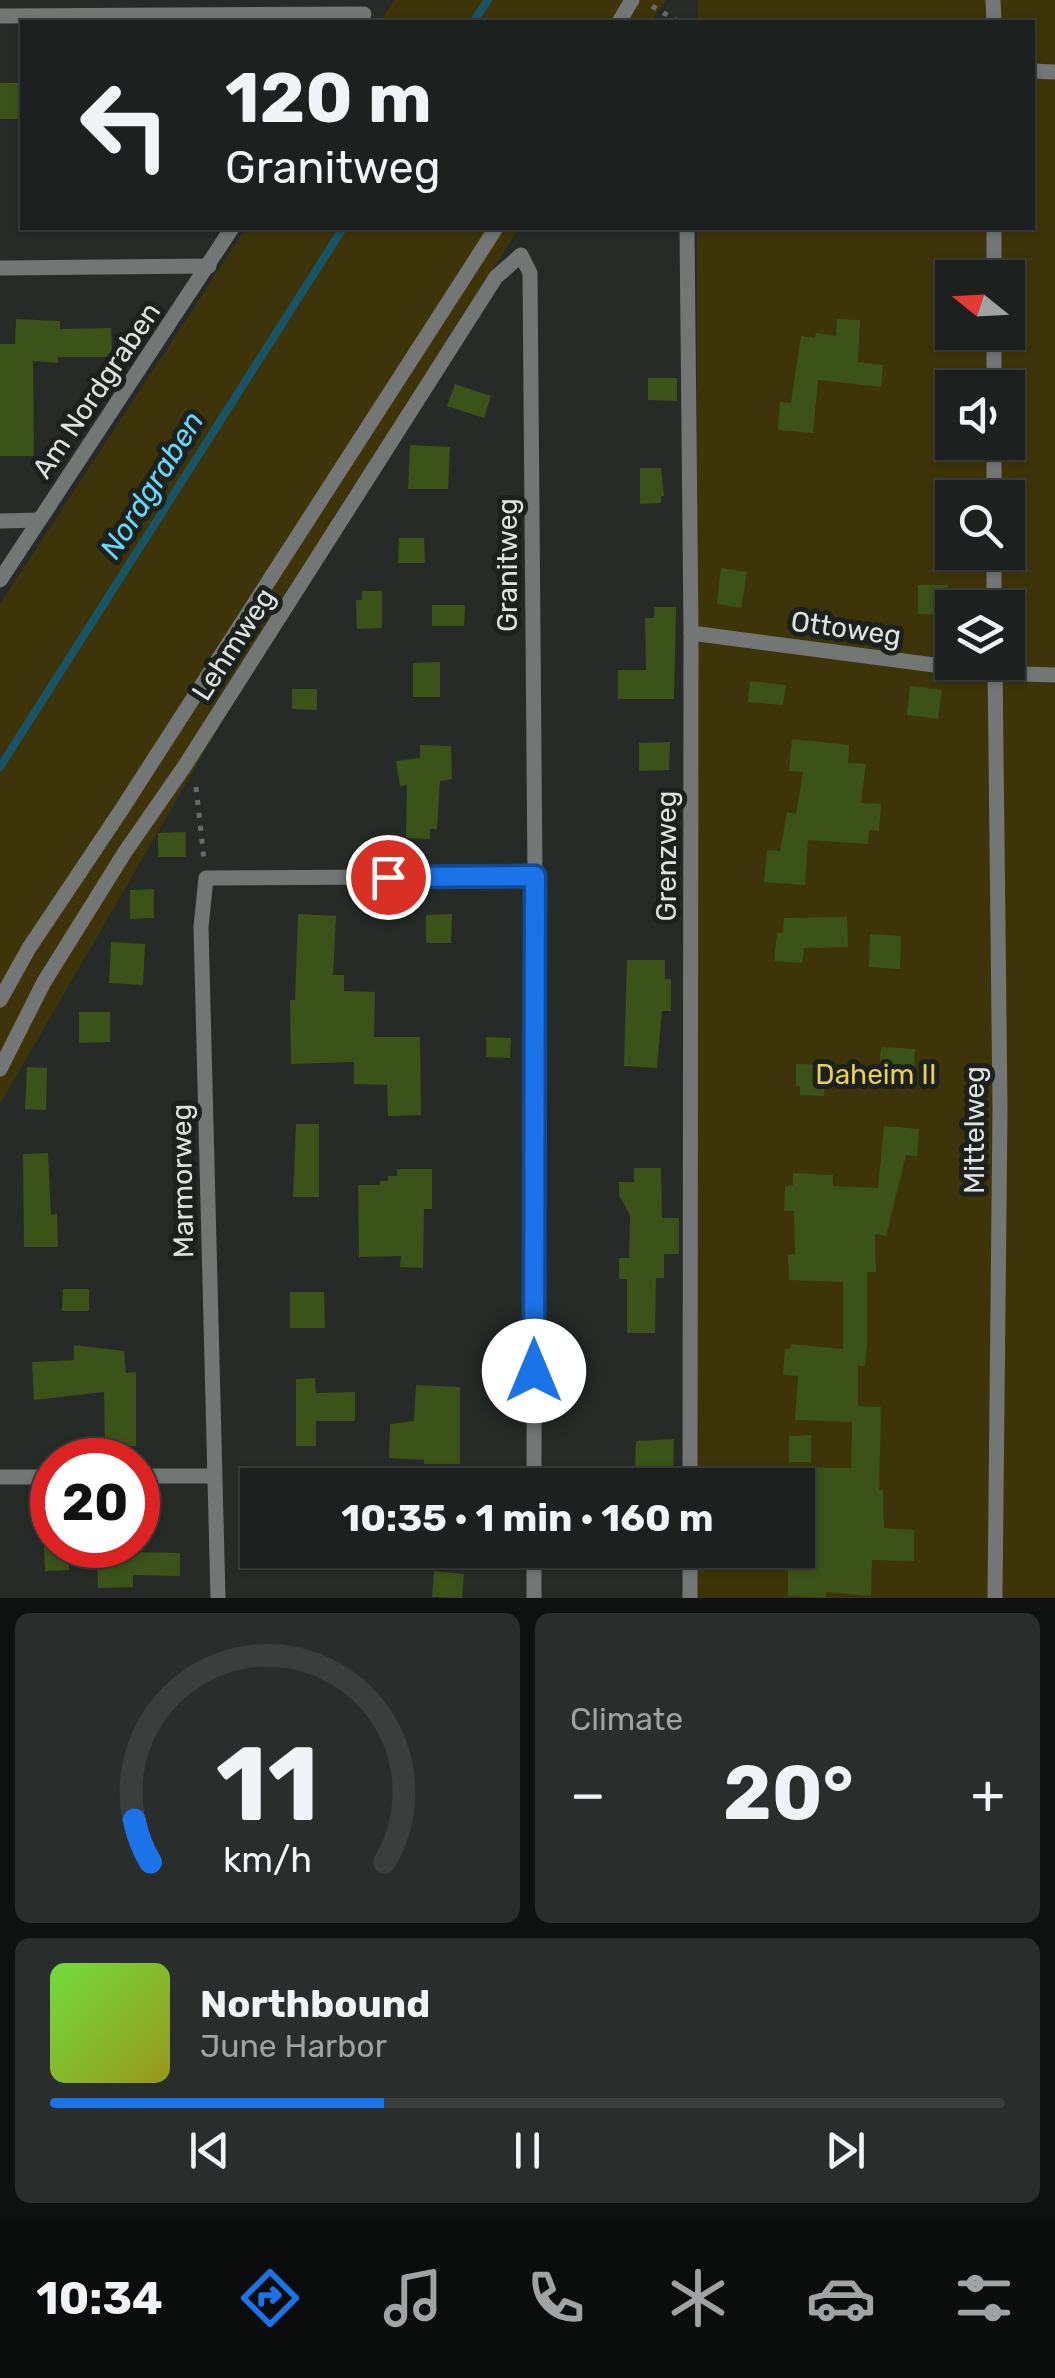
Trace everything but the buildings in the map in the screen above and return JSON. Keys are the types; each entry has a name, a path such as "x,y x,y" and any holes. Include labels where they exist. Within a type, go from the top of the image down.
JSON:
{"lane":[{"path":"0,16 366,12"},
{"name":"Am Nordgraben","path":"0,580 231,230"},
{"path":"0,1000 29,948 495,230"},
{"name":"Grenzweg","path":"688,230 690,1468"},
{"path":"994,230 994,260"},
{"name":"Lehmweg","path":"0,1069 44,982 125,852 184,767 496,277 521,255"},
{"name":"Granitweg","path":"521,255 530,273 534,1468"},
{"path":"0,268 209,266"},
{"path":"0,521 39,520"},
{"name":"Ottoweg","path":"691,633 935,661"},
{"name":"Ottoweg","path":"1025,672 1055,675"},
{"name":"Mittelweg","path":"994,680 1000,1108 995,1598"},
{"path":"120,812 125,852"},
{"path":"206,878 535,876"},
{"name":"Marmorweg","path":"206,878 201,927 218,1598"},
{"path":"0,1477 30,1476"},
{"path":"160,1476 214,1476"},
{"path":"534,1568 534,1598"},
{"path":"690,1568 690,1598"}],"path":[{"path":"641,0 676,20"},
{"path":"184,767 198,791 206,878"}],"green space":[{"path":"394,0 666,0 652,20 381,20"},
{"name":"Daheim II","path":"698,0 1055,0 1055,1598 696,1598 696,1568 815,1568 815,1468 696,1468 697,230 1035,230 1035,20 698,20"},
{"path":"245,230 518,230 408,401 0,1104 0,604"}],"waterway":[{"name":"Nordgraben","path":"474,20 488,0"},
{"name":"Nordgraben","path":"0,767 342,230"}],"route":[{"path":"388,877 535,876 534,1371"}]}
